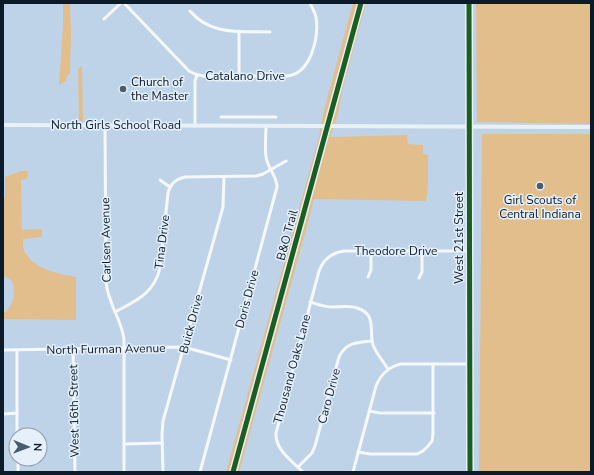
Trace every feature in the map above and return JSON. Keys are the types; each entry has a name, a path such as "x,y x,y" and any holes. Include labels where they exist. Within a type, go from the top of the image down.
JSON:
{"main road":[{"name":"North Girls School Road","path":"3,125 469,128 591,127"}],"street":[{"path":"104,19 122,3 189,71 198,75 195,80 195,126"},
{"name":"West 21st Street","path":"469,3 470,472"},
{"name":"Catalano Drive","path":"198,75 292,76 300,72 309,60 316,36 315,13 311,4"},
{"path":"190,11 198,19 211,27 224,31 270,32"},
{"path":"239,31 239,76"},
{"path":"222,117 276,117"},
{"path":"228,117 228,126"},
{"name":"Carlsen Avenue","path":"105,126 106,282 108,296 122,327 124,339 124,472"},
{"name":"Doris Drive","path":"200,472 277,188 277,182 266,159 266,126"},
{"path":"160,180 170,186 177,180 185,177 256,176 286,161"},
{"name":"Buick Drive","path":"163,472 162,429 222,207 224,176"},
{"name":"Tina Drive","path":"115,312 142,296 152,287 157,277 160,268 170,186"},
{"path":"368,277 371,270 371,251"},
{"name":"Theodore Drive","path":"326,259 341,252 469,251"},
{"path":"419,278 422,272 422,252"},
{"name":"Thousand Oaks Lane","path":"303,472 279,447 276,440 276,432 319,270 326,259"},
{"path":"310,302 330,307 350,307 361,309 370,320 372,328 372,341 388,369"},
{"name":"Caro Drive","path":"298,467 312,453 315,446 342,352 346,347 356,342 372,341"},
{"name":"North Furman Avenue","path":"3,350 184,347 230,360"},
{"name":"West 16th Street","path":"73,349 75,472"},
{"path":"17,350 17,427"},
{"path":"353,472 378,379 384,372 401,364 469,364"},
{"path":"358,452 369,454 413,454 422,451 429,445 434,434 433,364"},
{"path":"369,411 380,414 434,413"},
{"path":"3,414 17,413"},
{"path":"124,444 162,444"}],"shaded area":[{"path":"63,3 70,3 70,73 67,76 66,81 59,85 63,26"},
{"path":"353,3 366,3 342,91 338,114 330,137 407,135 408,144 423,145 423,154 428,155 428,188 426,201 314,199 239,472 226,472 319,137 323,114"},
{"path":"476,3 591,3 591,124 477,122"},
{"path":"82,66 83,121 79,121 78,69"},
{"path":"482,134 591,134 591,472 479,472"},
{"path":"21,171 28,171 27,179 21,180 22,230 42,229 42,237 23,239 24,251 30,259 42,268 56,273 76,277 76,320 3,319 3,313 7,311 11,304 14,292 10,279 3,276 3,199 5,197 5,177"}],"cycle path":[{"name":"B&O Trail","path":"233,472 361,3"},
{"path":"469,3 470,472"}],"place":[{"name":"Church of the Master","path":"123,89"},
{"name":"Girl Scouts of Central Indiana","path":"540,186"}]}
